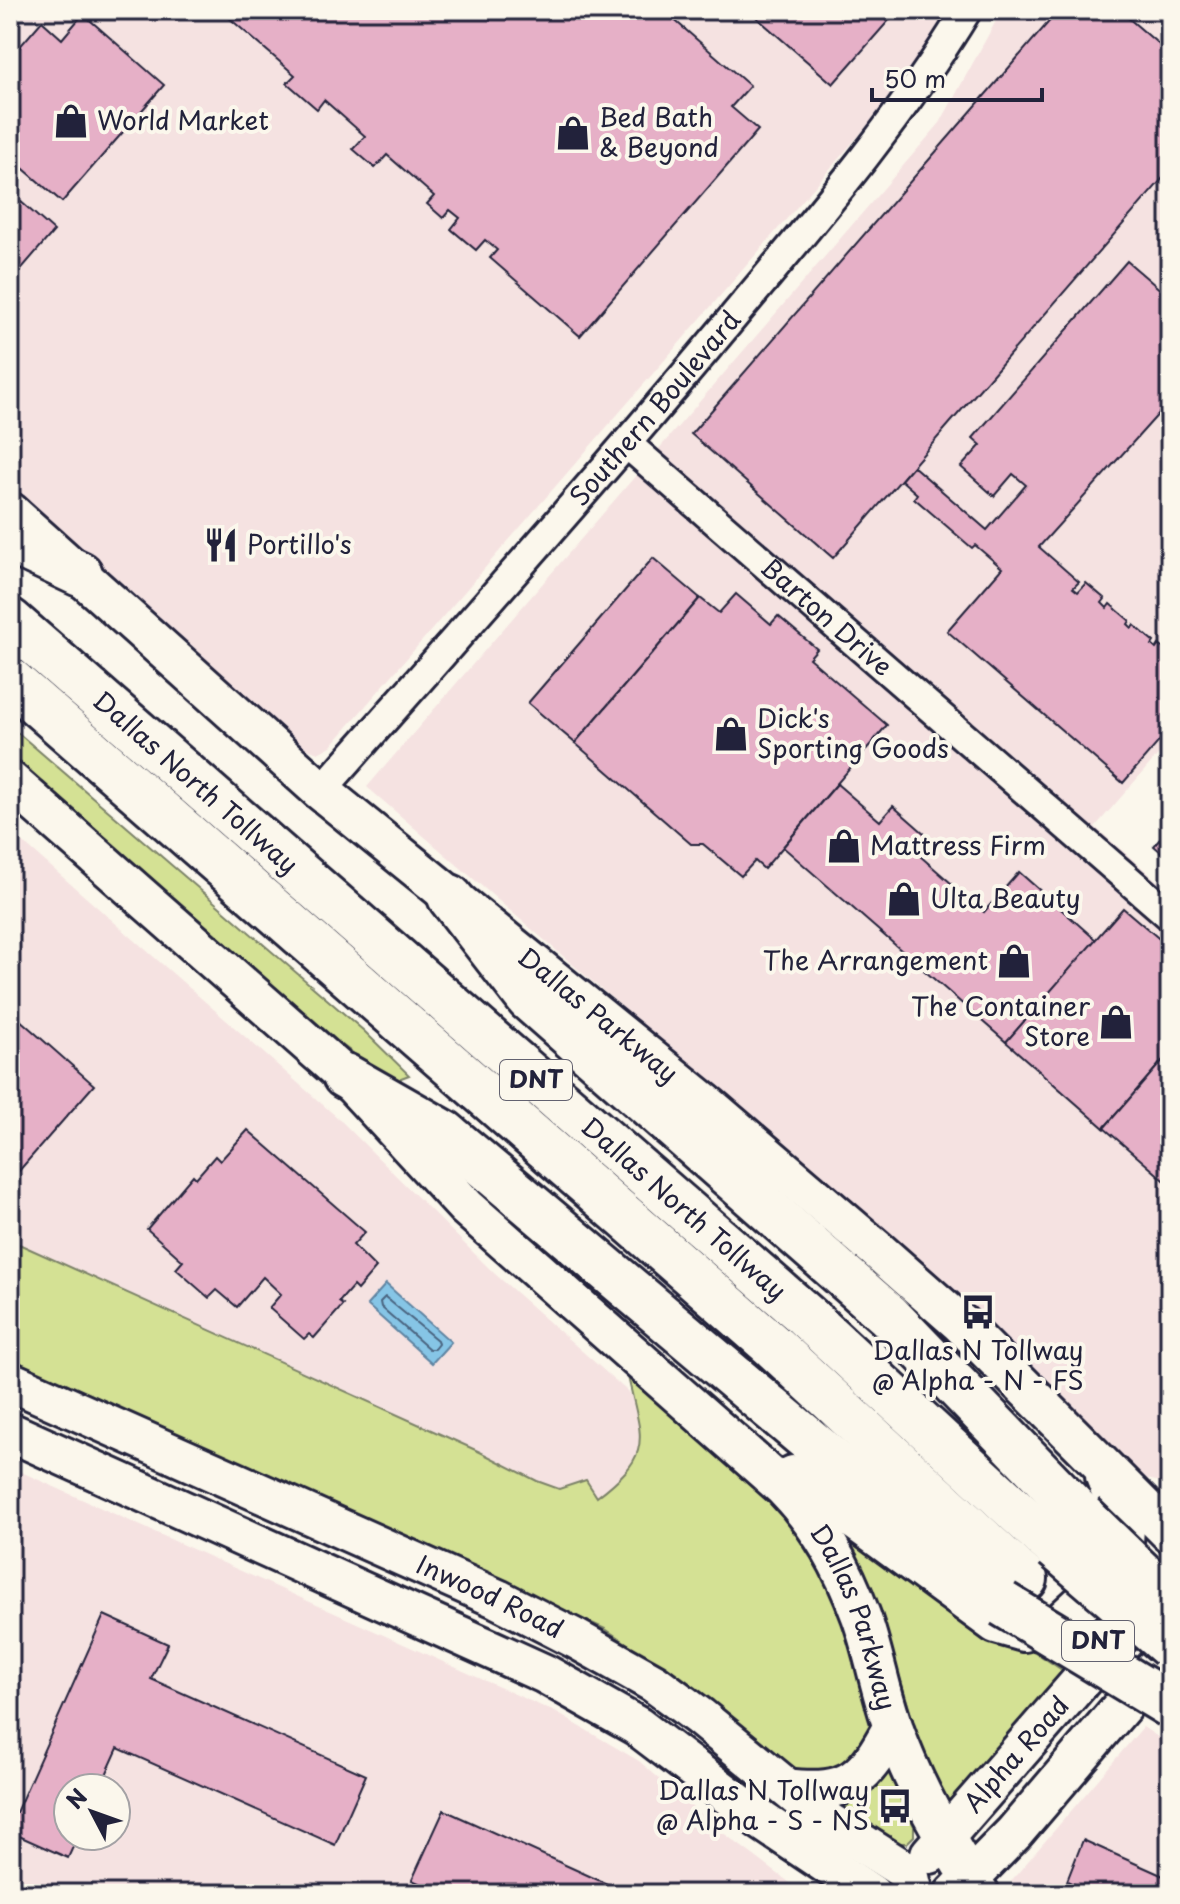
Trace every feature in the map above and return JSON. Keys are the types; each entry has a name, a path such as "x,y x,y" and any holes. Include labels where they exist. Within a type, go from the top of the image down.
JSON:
{"highway":[{"path":"10,541 80,574"},
{"name":"Dallas North Tollway","path":"10,621 805,1315 1068,1531 1170,1648"},
{"name":"Dallas North Tollway","path":"10,680 774,1347 1014,1592 1170,1704"},
{"path":"450,897 529,999 888,1315 1068,1531 1170,1601"},
{"path":"345,1076 445,1133 1014,1592"}],"main road":[{"name":"Dallas Parkway","path":"10,512 321,791 708,1105 875,1248 960,1323 1170,1533"},
{"name":"Dallas Parkway","path":"10,781 345,1076 466,1207 799,1503 832,1550 861,1617 893,1726 911,1772 945,1839"},
{"name":"Inwood Road","path":"10,1381 498,1599 654,1683 787,1788 905,1887"},
{"name":"Inwood Road","path":"10,1432 545,1674 637,1726 762,1821 871,1894"},
{"path":"731,1441 776,1464 813,1488 996,1624 1024,1632 1060,1623 1098,1588 1123,1559 1125,1527 1100,1463"},
{"path":"1100,1463 1130,1482 1161,1496 1170,1495"},
{"name":"Alpha Road","path":"905,1887 1170,1579"},
{"path":"478,1642 498,1599"},
{"name":"Alpha Road","path":"968,1889 1170,1648"},
{"path":"787,1788 822,1790 853,1782 876,1758 893,1726"},
{"path":"945,1839 968,1889"}],"street":[{"name":"Southern Boulevard","path":"321,791 627,444 860,167 967,10"},
{"name":"Barton Drive","path":"627,444 1170,916"}],"shaded area":[{"path":"10,10 947,10 924,49 867,126 331,746 318,753 305,748 10,491"},
{"path":"1002,10 1151,10 1170,25 1170,741 1095,827 1170,892 1170,1484 1147,1479 1105,1450 972,1309 367,787 940,123"},
{"path":"10,831 338,1118 495,1274 766,1514 655,1647 10,1353"},
{"path":"10,1467 557,1713 639,1761 714,1826 805,1894 10,1894"},
{"path":"1143,1727 1170,1745 1170,1894 1024,1894 1011,1881"}],"green space":[{"path":"10,726 364,1031 409,1075 401,1078 399,1087 342,1045 10,754"},
{"path":"10,1240 559,1489 586,1480 597,1497 629,1468 640,1443 628,1376 775,1502 818,1569 842,1615 874,1727 846,1768 808,1775 790,1766 700,1692 605,1629 10,1361"},
{"path":"823,1510 1065,1672 949,1801 943,1803 932,1776 867,1584"},
{"path":"887,1768 914,1826 914,1836 907,1843 891,1843 826,1803"}],"water":[{"path":"386,1284 451,1342 432,1363 367,1305"}],"building":[{"path":"220,10 663,10 750,86 731,107 758,130 580,336 490,258 497,250 485,240 476,250 451,229 460,218 450,210 443,218 427,204 434,196 387,155 375,168 353,149 365,136 324,100 317,109 287,83 295,75"},
{"path":"748,10 898,10 833,84"},
{"path":"1059,10 1119,10 1170,54 1170,170 833,558 691,434"},
{"name":"World Market","path":"83,14 164,85 62,202 10,157 10,58 42,21 62,39"},
{"path":"10,192 54,231 10,282"},
{"path":"1127,261 1170,298 1170,401 1039,547 1079,582 1073,588 1078,592 1086,583 1105,599 1102,603 1107,608 1110,604 1130,621 1128,624 1132,628 1134,625 1154,642 1152,645 1156,649 1159,645 1170,654 1170,729 1123,783 947,631 1002,568 975,545 972,548 914,498 917,494 901,480 913,466 987,530 1026,485 1013,474 994,496 961,467 981,445 973,438"},
{"path":"653,558 700,598 575,743 528,703"},
{"name":"Dick's Sporting Goods","path":"736,594 771,624 778,616 817,649 809,658 887,725 764,869 755,861 741,876 703,844 691,844 575,743 700,598 719,613"},
{"path":"837,784 880,821 893,806 933,841 920,856 984,912 1019,872 1096,940 1006,1042 783,847"},
{"path":"1170,827 1170,860 1154,846"},
{"path":"1123,908 1170,948 1170,1052 1104,1128 1006,1042"},
{"path":"10,1011 94,1085 11,1180 10,1180"},
{"path":"1170,1052 1170,1185 1104,1128"},
{"path":"248,1130 365,1232 353,1245 376,1268 357,1290 353,1286 339,1302 343,1305 314,1338 309,1334 304,1339 269,1308 281,1294 263,1277 237,1307 217,1290 209,1298 176,1269 183,1261 147,1229 193,1175 196,1178 215,1156 220,1161"},
{"path":"104,1615 168,1644 151,1679 366,1775 335,1845 118,1748 107,1772 52,1772 52,1851 10,1832"},
{"path":"444,1810 629,1894 443,1894 412,1880"},
{"path":"1083,1840 1170,1879 1170,1894 1095,1894 1067,1881"},
{"path":"55,1852 71,1852 68,1858"}],"place":[{"name":"World Market","path":"71,121"},
{"name":"Bed Bath & Beyond","path":"573,133"},
{"name":"Portillo's","path":"221,545"},
{"name":"Dick's Sporting Goods","path":"731,734"},
{"name":"Mattress Firm","path":"844,846"},
{"name":"Ulta Beauty","path":"904,899"},
{"name":"The Arrangement","path":"1014,961"},
{"name":"The Container Store","path":"1116,1022"},
{"name":"Dallas N Tollway @ Alpha - N - FS","path":"978,1312"},
{"name":"Dallas N Tollway @ Alpha - S - NS","path":"895,1806"}]}
